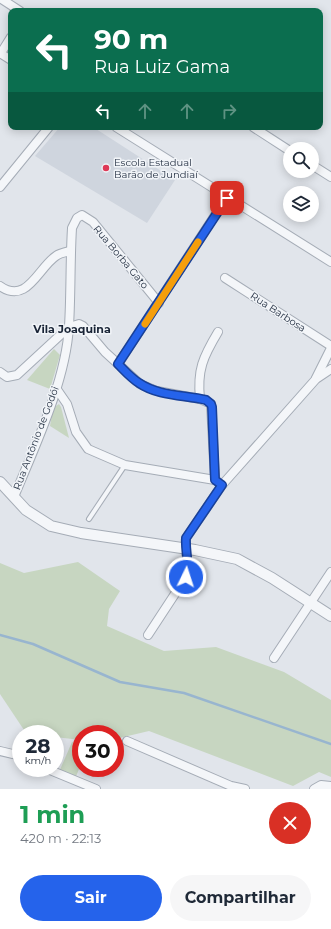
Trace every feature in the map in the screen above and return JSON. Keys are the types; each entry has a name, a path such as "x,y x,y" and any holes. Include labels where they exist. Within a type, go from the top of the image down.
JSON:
{"street":[{"path":"3,0 15,8"},
{"path":"0,53 8,41"},
{"path":"0,187 47,130"},
{"path":"121,130 331,262"},
{"path":"258,130 283,146"},
{"path":"319,169 331,177"},
{"path":"118,364 227,198"},
{"name":"Rua Borba Gato","path":"80,215 93,222 159,303"},
{"name":"Rua Antônio de Godói","path":"14,497 40,434 56,388 69,327 70,251 73,222 80,215"},
{"path":"0,286 12,291 25,288 32,284 42,268 56,255 70,251"},
{"name":"Rua Barbosa","path":"225,278 331,347"},
{"path":"0,372 7,377 17,376 69,327 80,324 105,352 136,381 144,386 157,391 200,399 211,404 218,483"},
{"path":"200,399 198,381 202,360 218,332"},
{"path":"316,379 331,347"},
{"path":"148,635 186,577 188,566 186,538 218,483 316,379 331,369"},
{"path":"56,388 66,404 76,432 88,449 125,465 218,483"},
{"path":"0,482 39,520 62,530 186,549 237,559 252,566 331,616"},
{"path":"274,658 331,572"},
{"path":"127,742 231,786 245,789"},
{"path":"0,751 12,754"},
{"path":"64,776 96,789"},
{"path":"314,789 321,785 331,786"}],"lane":[{"path":"89,519 125,465"}],"shaded area":[{"name":"Escola Estadual Barão de Jundiaí","path":"57,130 98,130 175,180 147,223 35,156"}],"green space":[{"path":"54,349 60,355 50,389 27,380"},
{"path":"59,404 69,438 50,426 53,408"},
{"path":"78,562 120,591 109,609 107,626 164,651 216,647 284,672 331,700 331,777 319,772 293,786 149,731 124,737 124,725 72,725 72,739 64,738 64,725 21,725 0,694 0,563 24,573"},
{"path":"72,742 72,777 76,777 75,779 64,774 64,760"}],"waterway":[{"path":"0,635 33,644 120,682 184,693 331,744"}],"slow traffic":[{"path":"145,324 198,242"}],"place":[{"name":"Escola Estadual Barão de Jundiaí","path":"106,168"}],"district":[{"name":"Vila Joaquina","path":"72,329"}],"route":[{"path":"186,577 188,566 186,538 222,485 215,480 212,407 206,400 178,396 144,386 136,381 118,364 227,198"}]}
